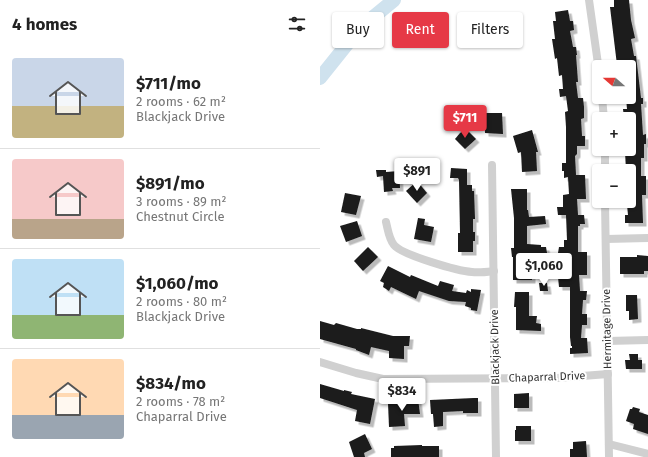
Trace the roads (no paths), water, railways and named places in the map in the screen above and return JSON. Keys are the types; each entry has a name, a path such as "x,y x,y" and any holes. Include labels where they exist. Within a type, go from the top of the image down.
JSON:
{"street":[{"path":"589,0 597,60"},
{"name":"Blackjack Drive","path":"492,165 496,457"},
{"name":"Hermitage Drive","path":"605,208 609,457"},
{"path":"386,222 394,245 406,253 462,270 483,272 494,271"},
{"path":"606,239 648,238"},
{"path":"607,341 648,340"},
{"name":"Chaparral Drive","path":"320,362 356,373 383,379 557,378 608,374"},
{"path":"609,444 648,454"}],"waterway":[{"path":"320,78 360,28 394,0"}]}
